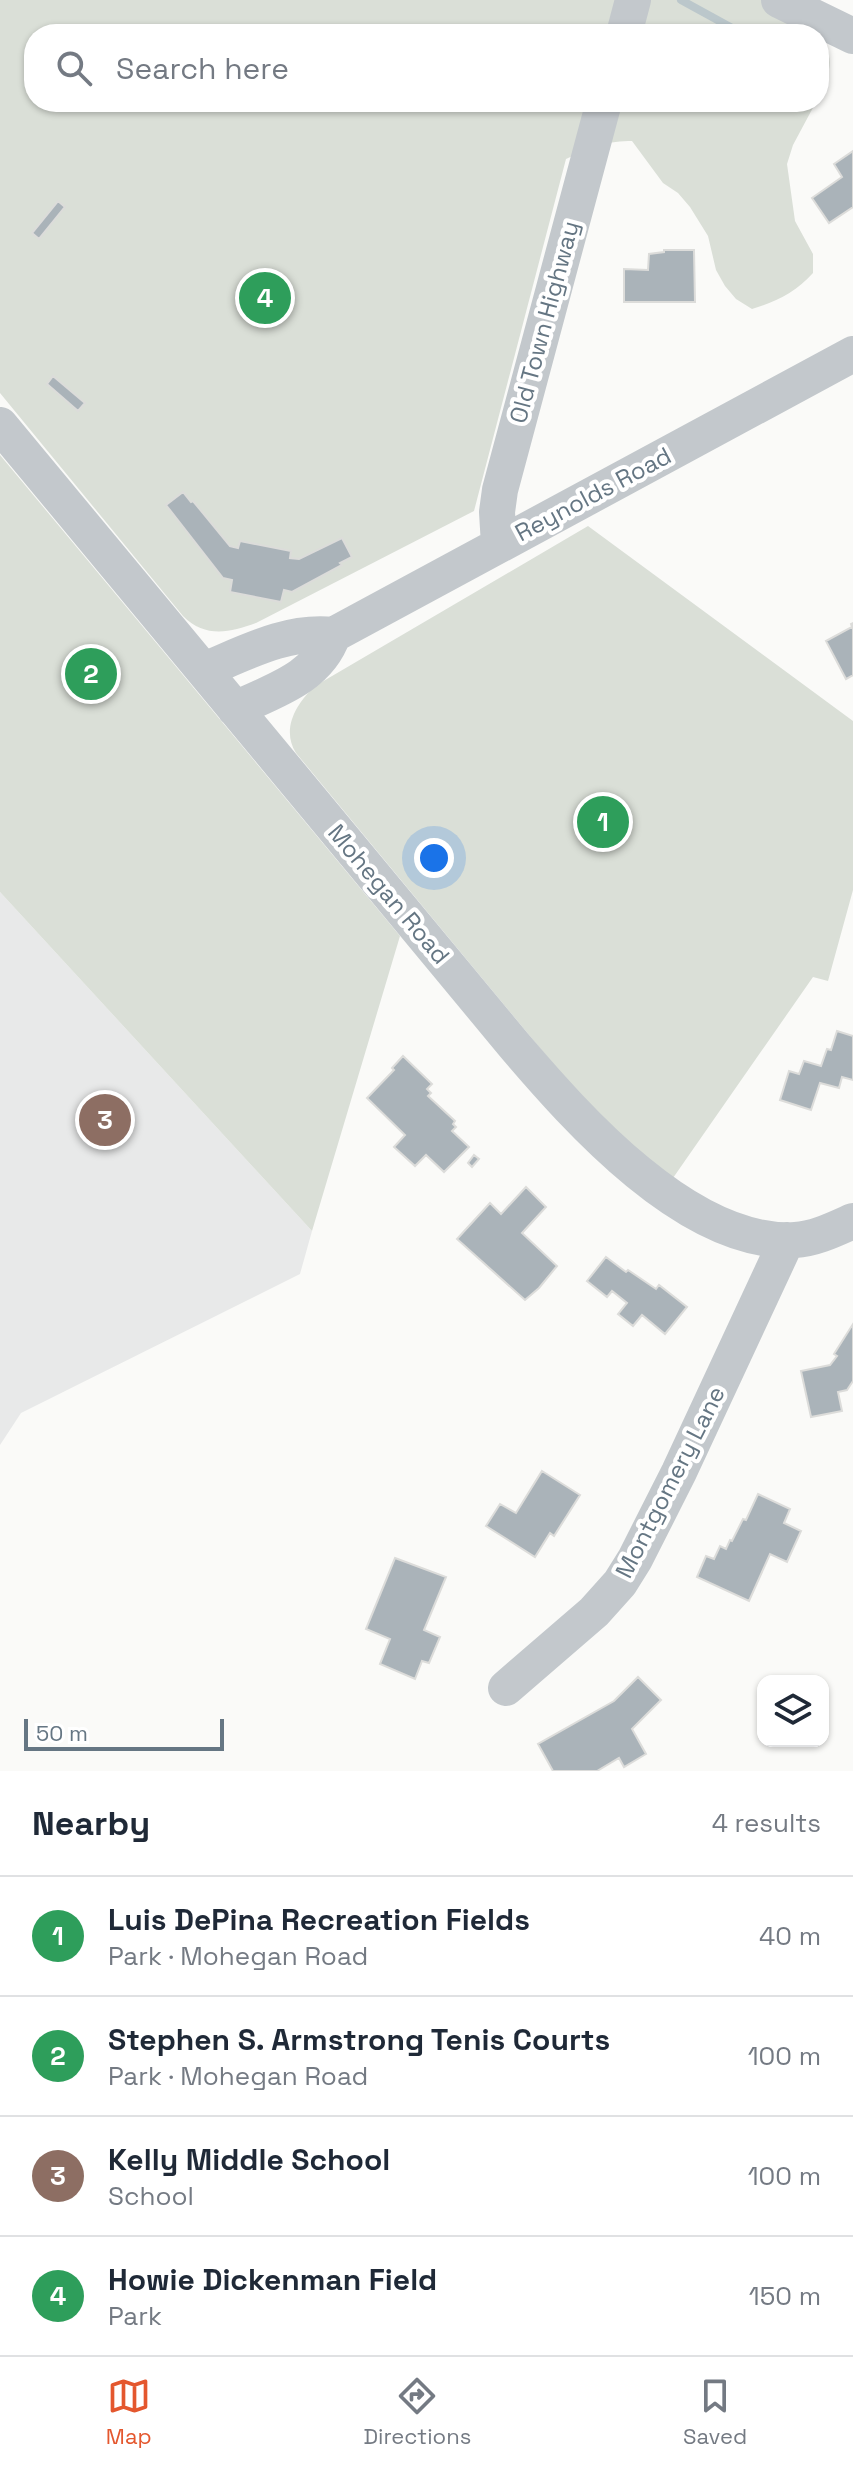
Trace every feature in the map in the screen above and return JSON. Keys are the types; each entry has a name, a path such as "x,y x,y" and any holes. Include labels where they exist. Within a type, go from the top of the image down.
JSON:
{"street":[{"path":"627,24 633,0"},
{"path":"779,0 828,24"},
{"path":"829,24 853,36"},
{"name":"Old Town Highway","path":"499,545 497,512 500,490 601,112"},
{"name":"Reynolds Road","path":"204,670 289,637 307,633 333,635 853,354"},
{"name":"Mohegan Road","path":"0,425 505,1034 590,1129 641,1174 709,1219 748,1235 787,1240 814,1237 853,1221"},
{"name":"Reynolds Road","path":"235,709 288,684 309,670 324,654 333,635"},
{"name":"Montgomery Lane","path":"506,1688 575,1628 620,1583 679,1472 787,1240"}],"shaded area":[{"path":"0,0 779,0 805,24 24,24 24,112 811,112 793,145 787,164 795,221 813,254 813,273 785,296 752,309 736,299 725,286 716,270 708,236 690,207 678,193 663,183 632,141 606,144 566,159 474,511 256,623 227,631 200,628 183,616 0,393"},
{"path":"0,455 400,936 312,1231 0,892"},
{"path":"588,526 853,721 853,890 828,981 813,977 673,1178 582,1099 296,753 290,735 297,709 315,686"},
{"path":"0,892 312,1231 300,1274 21,1413 0,1445"}],"building":[{"path":"853,151 853,207 829,223 812,198 842,177 834,164"},
{"path":"58,201 65,207 39,239 32,233"},
{"path":"664,250 694,250 695,302 624,302 624,269 648,270 649,254"},
{"path":"53,376 85,403 78,411 47,384"},
{"path":"183,492 230,546 238,548 240,541 291,551 290,558 299,559 342,538 352,557 292,592 284,590 281,602 230,592 232,580 223,578 166,505"},
{"path":"853,623 853,675 846,679 826,641 852,627"},
{"path":"837,1031 853,1036 853,1080 842,1077 839,1088 820,1083 811,1110 780,1100 789,1071 799,1074 804,1061 821,1066 827,1049 831,1050"},
{"path":"403,1056 432,1084 427,1089 431,1093 428,1096 455,1121 453,1124 456,1127 452,1131 469,1147 444,1172 426,1155 415,1166 394,1147 405,1135 367,1098"},
{"path":"474,1155 479,1159 472,1167 468,1163"},
{"path":"526,1187 546,1207 522,1233 557,1266 525,1300 457,1239 490,1203 501,1214"},
{"path":"606,1257 656,1289 659,1285 687,1307 665,1334 642,1315 633,1326 618,1314 627,1303 612,1291 607,1297 587,1281"},
{"path":"853,1324 853,1381 847,1390 838,1392 842,1411 811,1417 801,1371 830,1365"},
{"path":"542,1471 580,1495 554,1536 550,1533 535,1557 486,1526 500,1504 516,1513"},
{"path":"758,1494 790,1509 784,1523 801,1531 787,1562 770,1554 749,1601 697,1577 706,1556 714,1559 720,1546 726,1549 732,1541"},
{"path":"395,1558 446,1577 424,1630 440,1637 429,1663 422,1661 415,1679 380,1664 390,1639 366,1629"},
{"path":"638,1677 661,1700 632,1729 646,1754 624,1767 619,1758 597,1771 553,1771 538,1744 614,1701"}],"waterway":[{"path":"681,0 725,24"}],"place":[{"name":"Howie Dickenman Field","path":"265,298"},
{"name":"Stephen S. Armstrong Tenis Courts","path":"91,674"},
{"name":"Luis DePina Recreation Fields","path":"603,822"},
{"name":"Kelly Middle School","path":"105,1120"}]}
